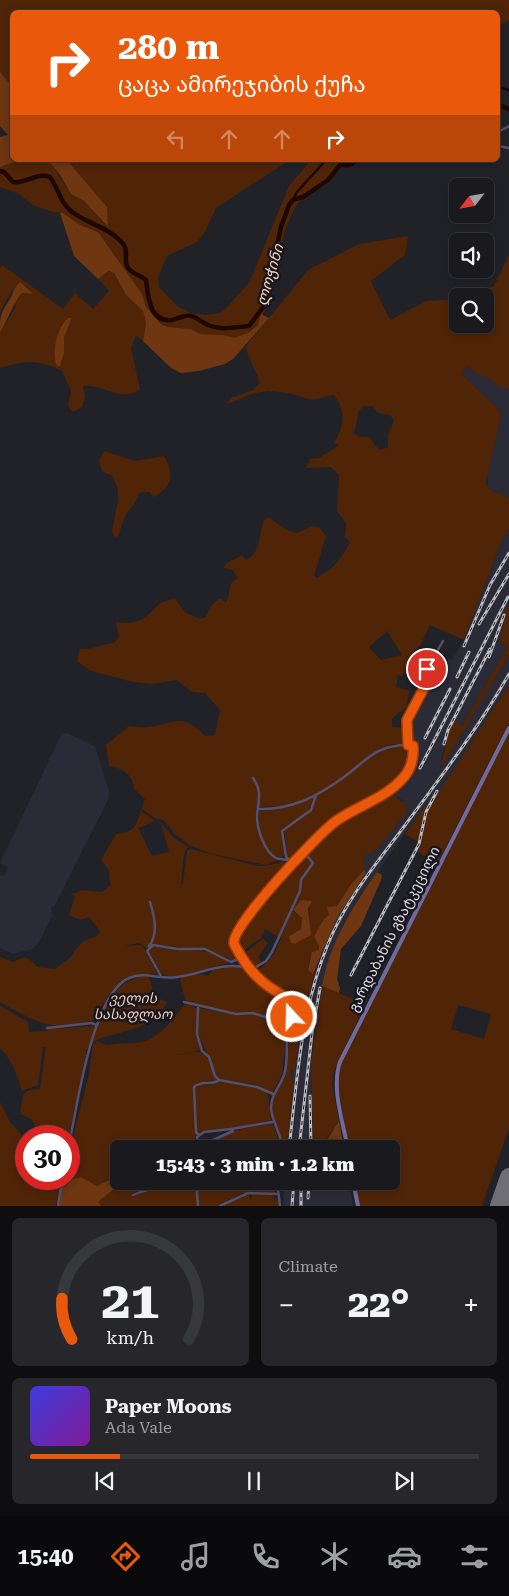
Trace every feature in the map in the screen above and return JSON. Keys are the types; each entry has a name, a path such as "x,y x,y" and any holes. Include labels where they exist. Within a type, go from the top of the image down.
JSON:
{"main road":[{"name":"გარდაბანის გზატკეცილი","path":"346,1140 337,1089 336,1074 340,1062 509,728"},
{"path":"355,1190 358,1206"}],"street":[{"path":"408,745 409,714 424,688 427,669 442,640"},
{"path":"258,809 291,806 316,795 377,751 392,745 413,746 413,754 408,771 402,780 335,821 299,855 255,907 234,938 234,944 250,969 264,984 289,1001 294,1009 288,1028 285,1070 281,1083 273,1094 272,1122 281,1140"},
{"path":"253,778 260,792 258,824 268,851 277,858 288,860"},
{"path":"292,865 288,860 282,831 311,810 316,795"},
{"path":"74,1125 96,1025 120,983 142,974 178,977 231,965 250,969 266,961 272,952 300,890 301,880 313,863 308,857 299,855"},
{"path":"147,951 153,938 155,922 150,902"},
{"path":"147,951 153,945 178,949 205,949 231,962 241,955"},
{"path":"147,951 161,976"},
{"path":"184,1002 198,1007 236,1014 253,1013 268,1018 278,1028 288,1028"},
{"path":"198,1007 197,1034 202,1051 209,1058 215,1076 219,1080 257,1086 273,1094"},
{"path":"47,1028 92,1023 96,1025"},
{"path":"198,1135 196,1132 194,1087 198,1084 214,1083 219,1080"},
{"path":"196,1140 198,1135 204,1132 237,1129 272,1122"},
{"path":"211,1140 237,1129"},
{"path":"58,1206 60,1190"},
{"path":"133,1195 147,1190"},
{"path":"196,1190 198,1206"},
{"path":"278,1190 280,1206"},
{"path":"220,1206 248,1193 278,1194"}],"shaded area":[{"path":"0,72 10,84 10,162 14,162 0,167 0,137 8,135 0,126"},
{"path":"48,162 69,162 107,207 108,227 84,201 71,194 51,164"},
{"path":"60,213 63,213 80,225 98,232 142,294 146,307 161,324 168,327 191,329 200,334 223,335 234,338 248,333 258,325 261,314 269,318 233,359 225,364 199,371 181,373 171,368 143,341 146,323 143,311 126,295 114,273 109,271 98,279 74,256"},
{"path":"20,282 33,294 22,293 0,333 2,312"},
{"path":"68,318 72,318 64,337 64,353 60,366 57,366 55,361 56,341 64,322"},
{"path":"467,366 473,371 492,379 501,388 509,388 509,498 488,488 487,476 501,416 498,409 462,374"},
{"path":"509,529 509,601 500,643 507,647 462,726 454,720 444,745 440,768 509,655 509,685 432,804 425,806 360,896 344,922 324,974 313,1039 311,1064 313,1140 288,1140 294,1082 291,1081 292,1069 295,1069 299,1034 313,977 337,918 365,874 363,858 378,848 403,801 389,791 403,781 409,771 414,754 413,744 409,743 410,714 418,701 421,703 449,658 452,660 464,640 501,542"},
{"path":"62,733 67,733 95,746 109,791 108,800 55,905 51,908 52,916 38,944 32,949 13,954 0,948 0,875 4,876 8,867 0,863"},
{"path":"365,869 365,874 337,918 313,974 308,970 312,952 319,950 314,936 324,919 329,915 327,907 337,906 351,884"},
{"path":"377,872 382,875 381,880 361,926 341,949 337,979 340,988 339,993 322,986 330,955 343,926"},
{"path":"301,900 312,901 308,909 311,935 295,944 291,943 289,936 301,929 302,918 293,910"},
{"path":"339,1121 342,1140 327,1140"},
{"path":"80,1177 97,1186 110,1180 110,1190 113,1190 98,1202 102,1206 59,1206 61,1190 80,1190"},
{"path":"284,1190 350,1190 353,1206 283,1206"}],"green space":[{"path":"0,0 509,0 509,20 500,26 500,10 10,10 10,84 0,72"},
{"path":"14,162 48,162 51,164 71,194 84,201 107,227 107,207 69,162 287,162 216,208 205,232 197,242 167,256 158,278 159,287 177,306 191,313 205,315 220,313 249,283 289,186 309,162 356,162 340,169 329,182 301,200 295,207 285,230 270,299 258,325 248,333 234,339 223,335 200,334 191,329 168,327 161,323 146,307 142,294 98,232 80,225 63,213 52,212 33,205 19,194 0,187 0,167"},
{"path":"408,236 405,255 371,281 390,320 426,301 449,300 449,333 494,333 494,288 488,288 494,286 509,255 509,388 501,388 467,366 462,374 498,409 501,416 486,482 488,488 509,498 509,529 501,542 464,640 430,625 421,644 413,652 418,661 427,666 424,669 412,661 402,676 398,675 396,687 410,691 406,707 392,719 392,727 407,728 407,744 392,744 377,750 394,746 409,746 411,748 407,771 399,781 330,825 292,862 287,856 284,831 312,810 317,796 327,790 290,806 257,807 256,822 260,837 268,850 279,860 266,865 212,854 191,846 176,835 163,820 156,819 142,809 145,799 134,789 132,779 122,770 109,766 106,745 129,726 147,727 179,721 190,724 205,736 215,735 220,710 205,693 192,692 177,680 152,684 133,682 91,671 77,661 80,649 89,649 114,643 119,637 116,622 137,622 166,601 175,599 186,613 201,619 206,617 212,605 220,598 226,603 231,583 238,578 232,569 223,568 227,563 242,555 246,560 251,557 259,543 264,520 269,517 286,530 297,533 312,526 320,528 326,536 314,576 318,578 331,569 344,553 350,542 345,537 346,523 337,511 339,475 331,467 306,468 310,459 319,458 339,445 334,443 342,425 342,413 334,395 312,400 289,393 268,391 255,393 227,404 231,398 253,390 260,383 245,347 308,270 359,244","holes":["365,406 372,406 379,413 390,415 394,420 388,436 388,447 381,450 375,446 370,437 360,437 354,433 359,410","387,631 402,655 381,660 369,647"]},
{"path":"2,265 63,309 75,293 93,309 109,291 98,279 109,271 114,273 126,295 143,311 146,323 143,341 136,335 131,348 140,389 126,395 91,386 83,386 85,397 82,407 73,412 68,406 71,391 62,371 46,364 31,362 17,363 0,368 0,333 15,308 17,298 22,293 32,294 19,282 0,313 0,268"},
{"path":"104,451 135,461 164,456 170,468 168,485 153,497 149,492 139,493 135,503 126,514 118,536 114,537 112,531 118,500 118,489 112,476 102,471 99,460"},
{"path":"506,606 509,607 509,655 440,770 449,730 454,720 462,726 507,647 500,643"},
{"path":"509,685 509,723 437,864 418,852 421,844 405,834 425,806 432,803"},
{"path":"509,732 509,1128 482,1206 359,1206 356,1190 400,1190 400,1140 347,1140 338,1084 341,1065","holes":["458,1005 491,1014 484,1039 451,1029"]},
{"path":"389,791 407,806 407,812 378,848 363,858 365,869 351,884 337,906 331,906 329,915 314,936 320,946 310,959 308,970 315,973 299,1034 295,1069 291,1069 291,1081 294,1082 288,1140 281,1140 273,1115 272,1104 275,1093 285,1078 288,1039 295,1011 292,1003 254,972 272,957 278,945 286,922 280,938 265,929 262,938 251,944 241,954 235,944 250,917 278,881 322,834 353,811","holes":["301,900 309,907 310,935 298,942 291,934 301,929 302,918 293,911"]},
{"path":"315,796 308,812 281,830 285,855 280,858 274,855 262,838 258,817 259,811 291,807"},
{"path":"141,811 155,821 138,828 152,856 169,852 161,823 173,837 188,847 184,853 181,884 183,884 187,851 191,849 257,866 288,862 288,868 236,933 232,943 238,954 237,958 231,960 204,948 198,950 154,944 147,949 142,945 158,974 134,976 125,980 112,992 93,1020 79,1024 66,1026 44,1023 23,1015 0,1002 0,957 13,962 24,957 32,961 37,967 55,969 69,959 82,942 97,936 100,931 89,917 80,920 69,915 75,896 70,895 83,890 102,892 110,886 109,870 101,860 116,834 127,832 133,828","holes":["139,943 142,945 124,946"]},
{"path":"263,939 268,943 258,957 263,964 252,970 242,955"},
{"path":"153,946 215,954 229,963 176,977 162,975 149,952"},
{"path":"237,966 249,970 265,986 282,996 291,1005 292,1011 287,1027 277,1026 259,1015 233,1013 185,1000 180,979 183,977 193,974 208,976 212,970"},
{"name":"ველის სასაფლაო","path":"147,975 151,982 153,996 167,1002 161,1012 145,1024 94,1041 90,1049 87,1049 71,1125 34,1125 31,1119 20,1114 23,1095 28,1090 40,1089 46,1047 43,1047 38,1085 22,1091 11,1062 0,1048 0,1006 28,1022 29,1032 97,1026 109,999 120,987 136,978"},
{"path":"322,986 365,1004 333,1074 332,1084 339,1121 327,1138 329,1140 313,1140 311,1064"},
{"path":"185,1004 189,1004 197,1009 196,1032 201,1050 176,1055 192,1052 203,1054 209,1061 216,1080 197,1083 193,1087 197,1134 196,1140 110,1140 110,1180 97,1186 80,1178 80,1125 76,1125 89,1074 93,1045 97,1041 106,1045 145,1041 157,1035"},
{"path":"199,1008 237,1015 253,1014 268,1020 274,1027 287,1029 282,1075 272,1093 257,1085 219,1079 198,1034"},
{"path":"220,1081 256,1087 268,1093 271,1120 234,1128 197,1132 195,1088 197,1085 214,1084"},
{"path":"0,1102 10,1122 15,1127 15,1190 58,1190 56,1206 0,1206"},
{"path":"272,1123 278,1140 215,1140 237,1130"},
{"path":"114,1190 140,1190 132,1194 132,1196 154,1190 196,1190 197,1206 102,1206 98,1202"},
{"path":"197,1190 275,1190 275,1193 242,1193 218,1206 198,1206"},
{"path":"249,1194 251,1202 252,1194 269,1194 276,1198 279,1206 222,1206"}],"waterway":[{"path":"500,88 509,90"},
{"name":"ლოჭინი","path":"500,106 509,109"},
{"path":"293,200 297,192 324,162"},
{"name":"ლოჭინი","path":"0,171 4,172 13,182 40,176 50,177 64,204 72,212 119,239 126,251 126,265 133,273 146,280 151,307 159,317 164,320 172,320 189,316 195,317 213,327 228,328 249,326 264,306 281,227 289,205 293,200 303,197 328,180 340,165 350,165 354,162"}],"runway":[{"path":"499,1206 509,1177"}],"railway":[{"path":"464,646 490,585 509,553"},
{"path":"479,624 509,574"},
{"path":"420,768 508,597"},
{"path":"489,657 504,615"},
{"path":"444,744 448,730 490,649"},
{"path":"457,677 469,652"},
{"path":"290,1140 301,1045 306,1019 319,969 334,929 359,888 456,756 509,674"},
{"path":"425,738 450,689"},
{"path":"351,975 419,844 426,812 437,791"},
{"path":"300,1140 312,1033 320,988"},
{"path":"310,1096 311,1140"},
{"path":"292,1206 293,1190"},
{"path":"301,1190 301,1206"},
{"path":"308,1190 308,1198"}],"route":[{"path":"292,1017 294,1009 292,1005 284,996 264,984 251,970 234,944 234,938 255,907 299,855 323,831 335,821 385,792 405,777 413,754 413,746 408,745 409,729 407,720 424,688 427,669"}]}
